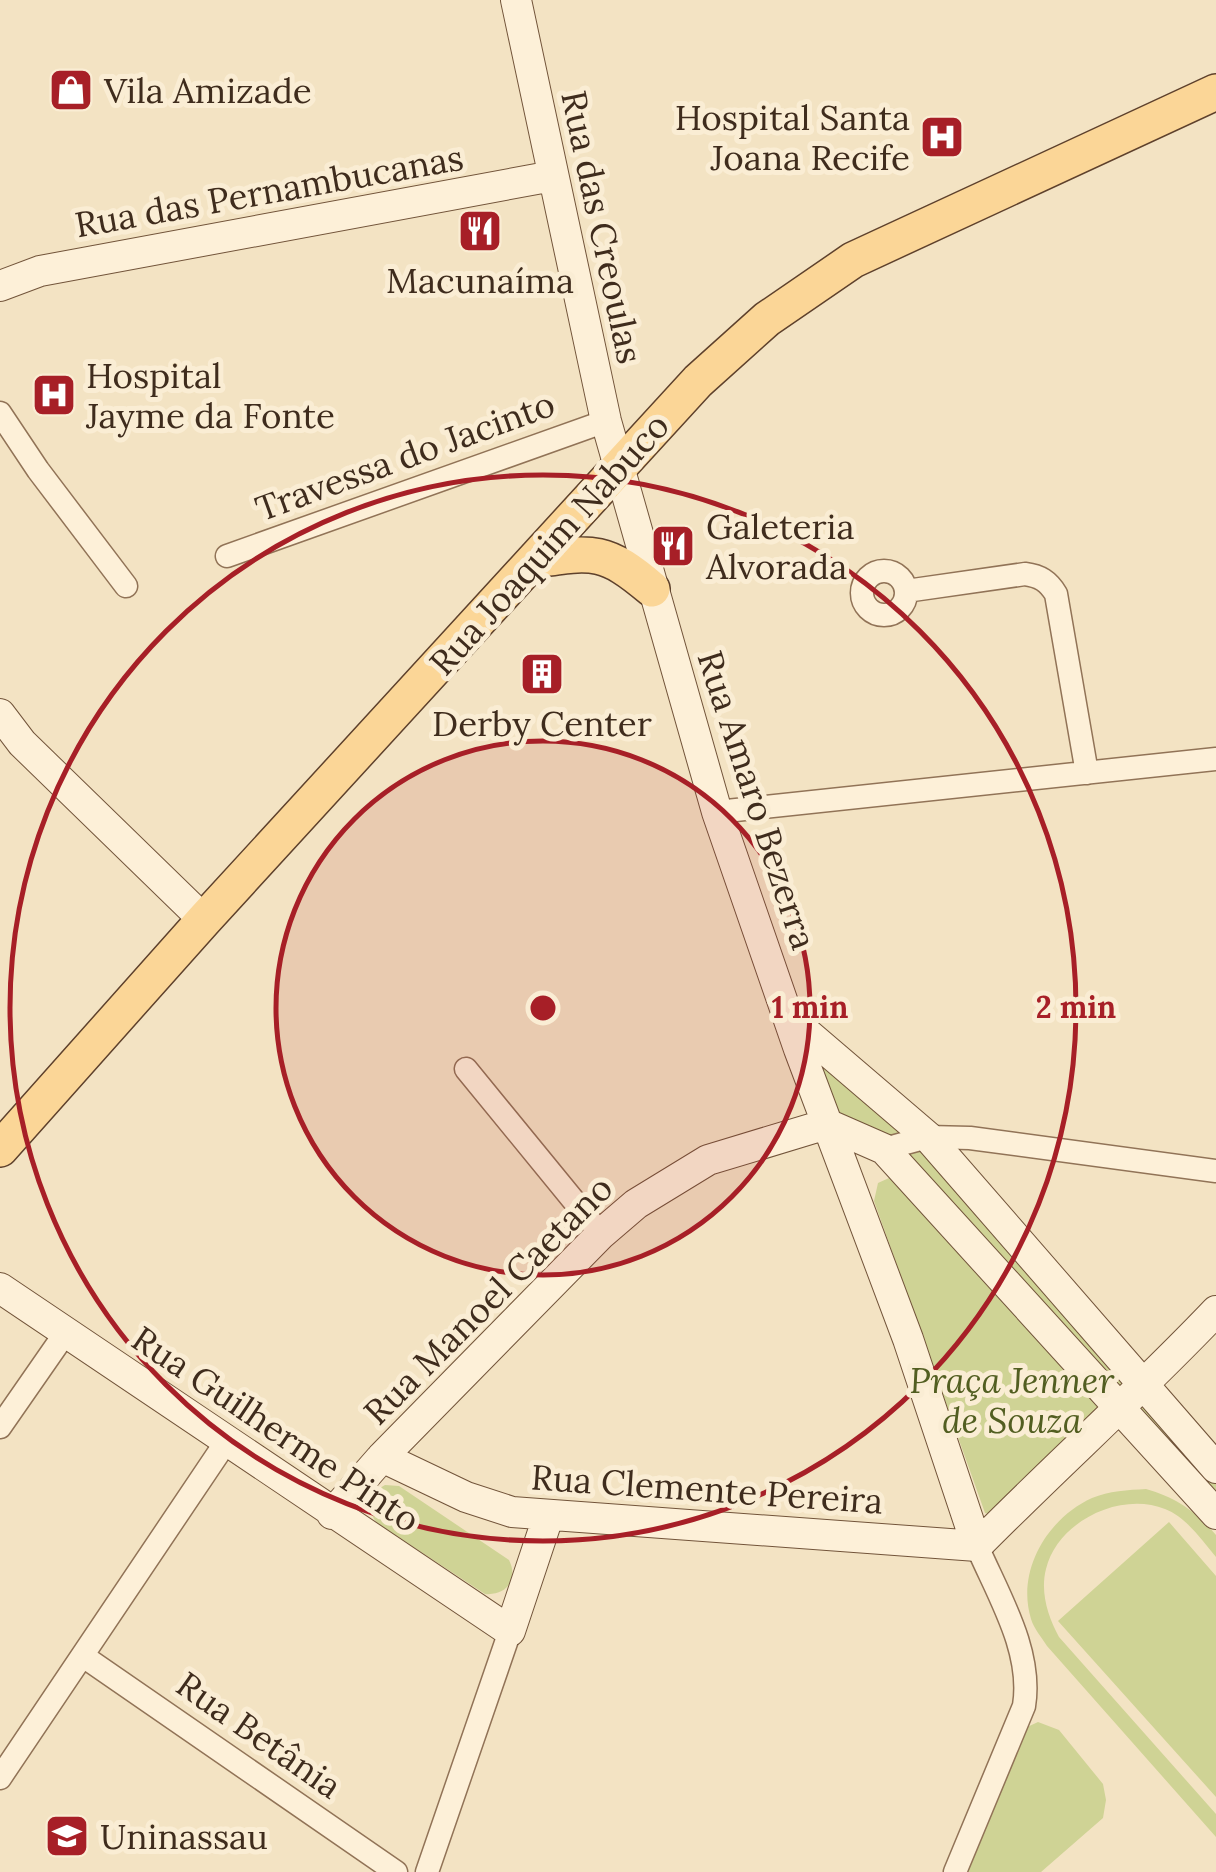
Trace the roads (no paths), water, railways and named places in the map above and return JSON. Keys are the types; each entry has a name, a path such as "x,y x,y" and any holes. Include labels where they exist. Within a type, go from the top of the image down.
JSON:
{"main road":[{"name":"Rua Joaquim Nabuco","path":"0,1149 204,920 698,381 753,331 853,260 1216,92"},
{"path":"536,560 603,554 652,589"}],"street":[{"name":"Rua das Creoulas","path":"516,0 618,469"},
{"name":"Rua das Pernambucanas","path":"0,286 40,271 553,176"},
{"path":"0,412 38,470 126,586"},
{"name":"Travessa do Jacinto","path":"227,556 606,421"},
{"name":"Rua Amaro Bezerra","path":"618,469 717,812 827,1124 908,1338 977,1546 1024,1657 1024,1706 956,1872"},
{"path":"906,591 1025,574 1050,584 1056,594 1087,773"},
{"path":"0,714 22,744 204,920"},
{"path":"717,812 1216,759"},
{"path":"789,1018 928,1137 1216,1468"},
{"path":"466,1068 601,1234"},
{"path":"827,1124 884,1149 1216,1514"},
{"name":"Rua Manoel Caetano","path":"332,1514 382,1457 601,1234 636,1204 708,1160 827,1124"},
{"path":"884,1149 928,1137 970,1138 1216,1170"},
{"name":"Rua Guilherme Pinto","path":"0,1288 510,1631"},
{"path":"977,1546 1062,1460 1144,1386 1216,1310"},
{"path":"0,1427 66,1332"},
{"path":"0,1778 226,1442"},
{"name":"Rua Clemente Pereira","path":"382,1457 466,1497 512,1512 977,1546"},
{"path":"427,1872 548,1516"},
{"name":"Rua Betânia","path":"83,1656 396,1872"}],"place":[{"name":"Vila Amizade","path":"71,90"},
{"name":"Hospital Santa Joana Recife","path":"942,137"},
{"name":"Macunaíma","path":"480,231"},
{"name":"Hospital Jayme da Fonte","path":"54,395"},
{"name":"Galeteria Alvorada","path":"673,546"},
{"name":"Derby Center","path":"542,674"},
{"name":"Uninassau","path":"67,1836"}],"park label":[{"name":"Praça Jenner de Souza","path":"1012,1400"}]}
